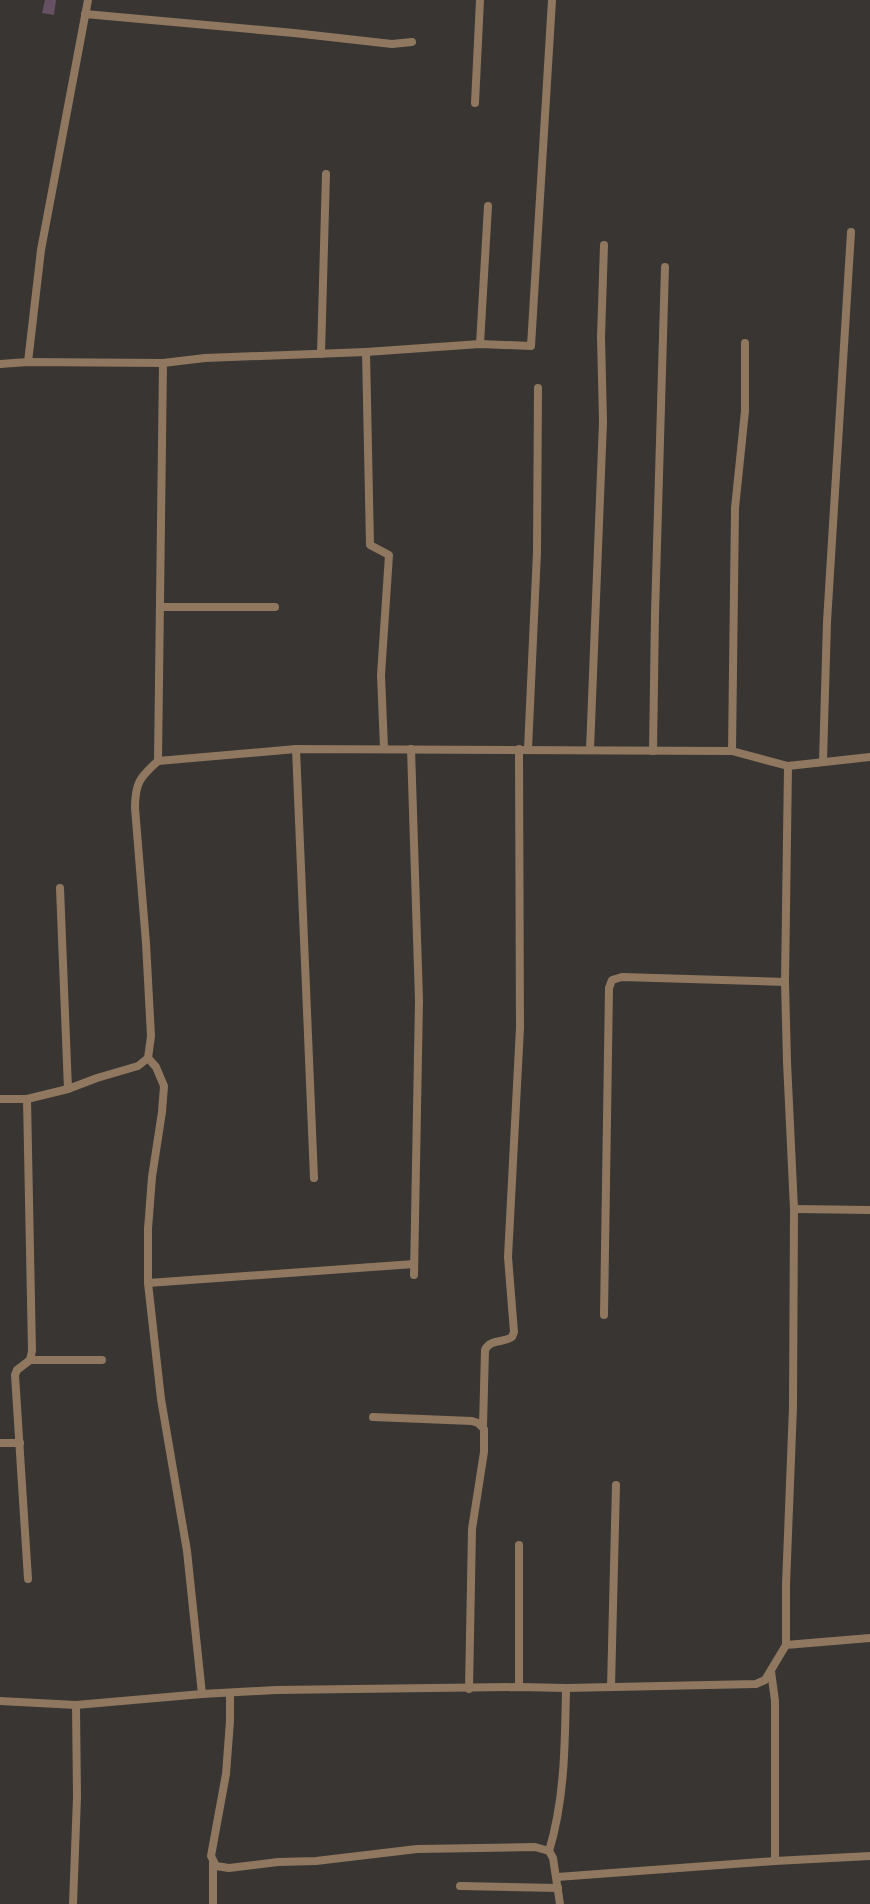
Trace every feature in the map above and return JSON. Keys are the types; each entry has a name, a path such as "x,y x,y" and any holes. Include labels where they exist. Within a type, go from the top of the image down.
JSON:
{"street":[{"path":"28,362 41,250 88,0"},
{"path":"475,103 480,0"},
{"path":"0,364 28,362 163,363 205,358 366,352 480,344 531,346 552,0"},
{"path":"85,14 294,33 392,44 412,42"},
{"path":"321,354 326,174"},
{"path":"480,344 488,206"},
{"path":"823,761 828,622 851,232"},
{"path":"590,750 603,422 601,337 604,245"},
{"path":"654,751 655,614 665,267"},
{"path":"732,751 735,508 745,411 745,342"},
{"path":"366,352 370,544 390,555 381,675 384,748"},
{"path":"158,761 163,363"},
{"path":"469,1689 472,1529 484,1452 483,1426 485,1350 487,1345 493,1342 507,1340 512,1337 514,1332 508,1257 520,1028 523,749 537,552 538,388"},
{"path":"160,607 275,607"},
{"path":"0,1099 27,1099 68,1089 138,1066 148,1058 151,1036 135,792 138,780 158,761 296,749 384,748 732,751 788,766 870,757"},
{"path":"296,749 314,1178"},
{"path":"411,749 419,1000 414,1275"},
{"path":"0,1701 76,1705 202,1694 276,1690 469,1689 519,1687 566,1688 756,1684 765,1680 786,1645 786,1585 793,1407 794,1209 785,982 788,766"},
{"path":"60,888 68,1089"},
{"path":"604,1315 609,988 612,980 622,977 785,982"},
{"path":"148,1058 156,1067 164,1086 162,1112 152,1177 148,1229 148,1283 161,1399 187,1551 202,1694"},
{"path":"27,1099 32,1351 30,1360"},
{"path":"794,1209 870,1210"},
{"path":"148,1283 414,1264"},
{"path":"28,1579 15,1375 17,1370 30,1360 102,1360"},
{"path":"373,1417 472,1422 483,1426"},
{"path":"0,1443 20,1443"},
{"path":"611,1687 616,1485"},
{"path":"519,1545 519,1687"},
{"path":"786,1645 870,1638"},
{"path":"771,1671 776,1700 775,1861"},
{"path":"560,1904 557,1877 549,1851 556,1828 560,1796 565,1738 566,1688"},
{"path":"213,1904 211,1849 226,1774 230,1721 230,1693"},
{"path":"73,1904 77,1805 76,1705"},
{"path":"212,1862 216,1866 229,1868 278,1862 316,1861 388,1852 451,1848 535,1846 549,1851"},
{"path":"557,1877 775,1861 870,1856"},
{"path":"460,1886 558,1888"}],"building":[{"path":"45,0 56,0 54,15 42,13"}]}
